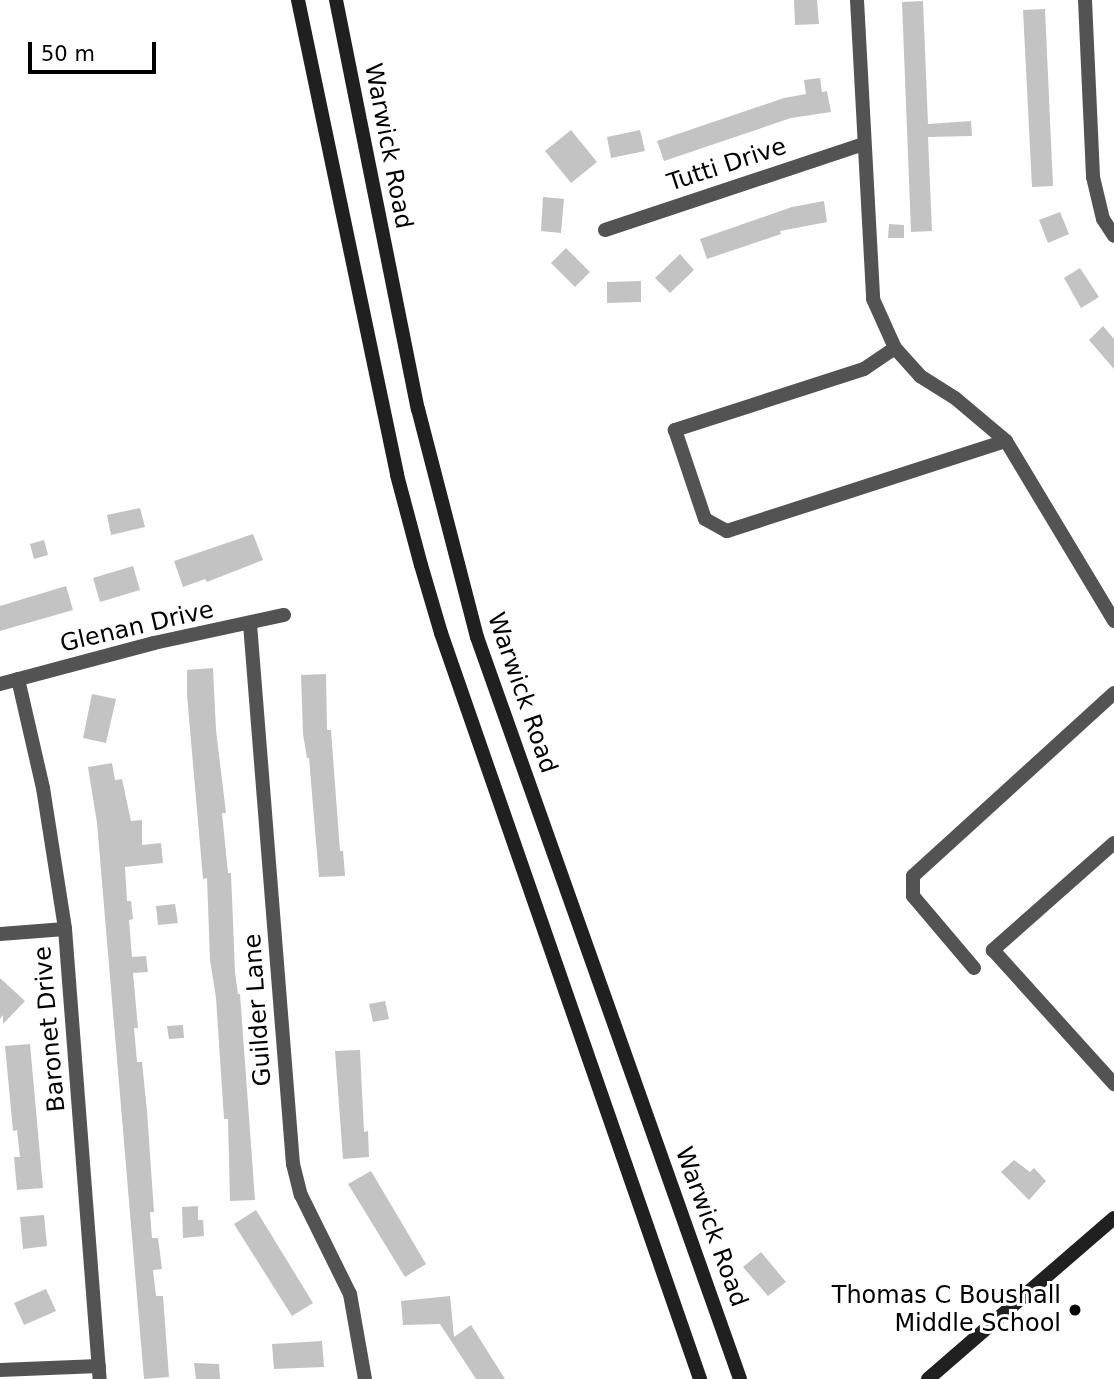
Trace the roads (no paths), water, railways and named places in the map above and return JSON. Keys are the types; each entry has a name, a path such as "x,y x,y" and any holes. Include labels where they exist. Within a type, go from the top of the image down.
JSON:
{"main road":[{"path":"298,0 394,462 440,633 700,1379"},
{"name":"Warwick Road","path":"336,0 418,409 477,637 740,1379"},
{"path":"928,1379 1114,1218"}],"street":[{"path":"857,0 873,299 895,348 920,376 955,398 1006,441 1114,621"},
{"path":"1085,0 1093,177 1103,219 1114,236"},
{"name":"Tutti Drive","path":"605,230 864,144"},
{"path":"895,348 864,369 675,430 705,519 727,531 1006,441"},
{"name":"Glenan Drive","path":"0,684 154,643 284,615"},
{"name":"Guilder Lane","path":"250,624 293,1164 300,1195 349,1294 365,1379"},
{"name":"Baronet Drive","path":"18,679 43,788 65,929 100,1373"},
{"path":"974,968 913,897 913,876 1114,693"},
{"path":"1114,843 993,950 1114,1084"},
{"path":"0,934 65,929"},
{"path":"0,1370 100,1373"}],"place":[{"name":"Thomas C Boushall Middle School","path":"1075,1310"}]}
